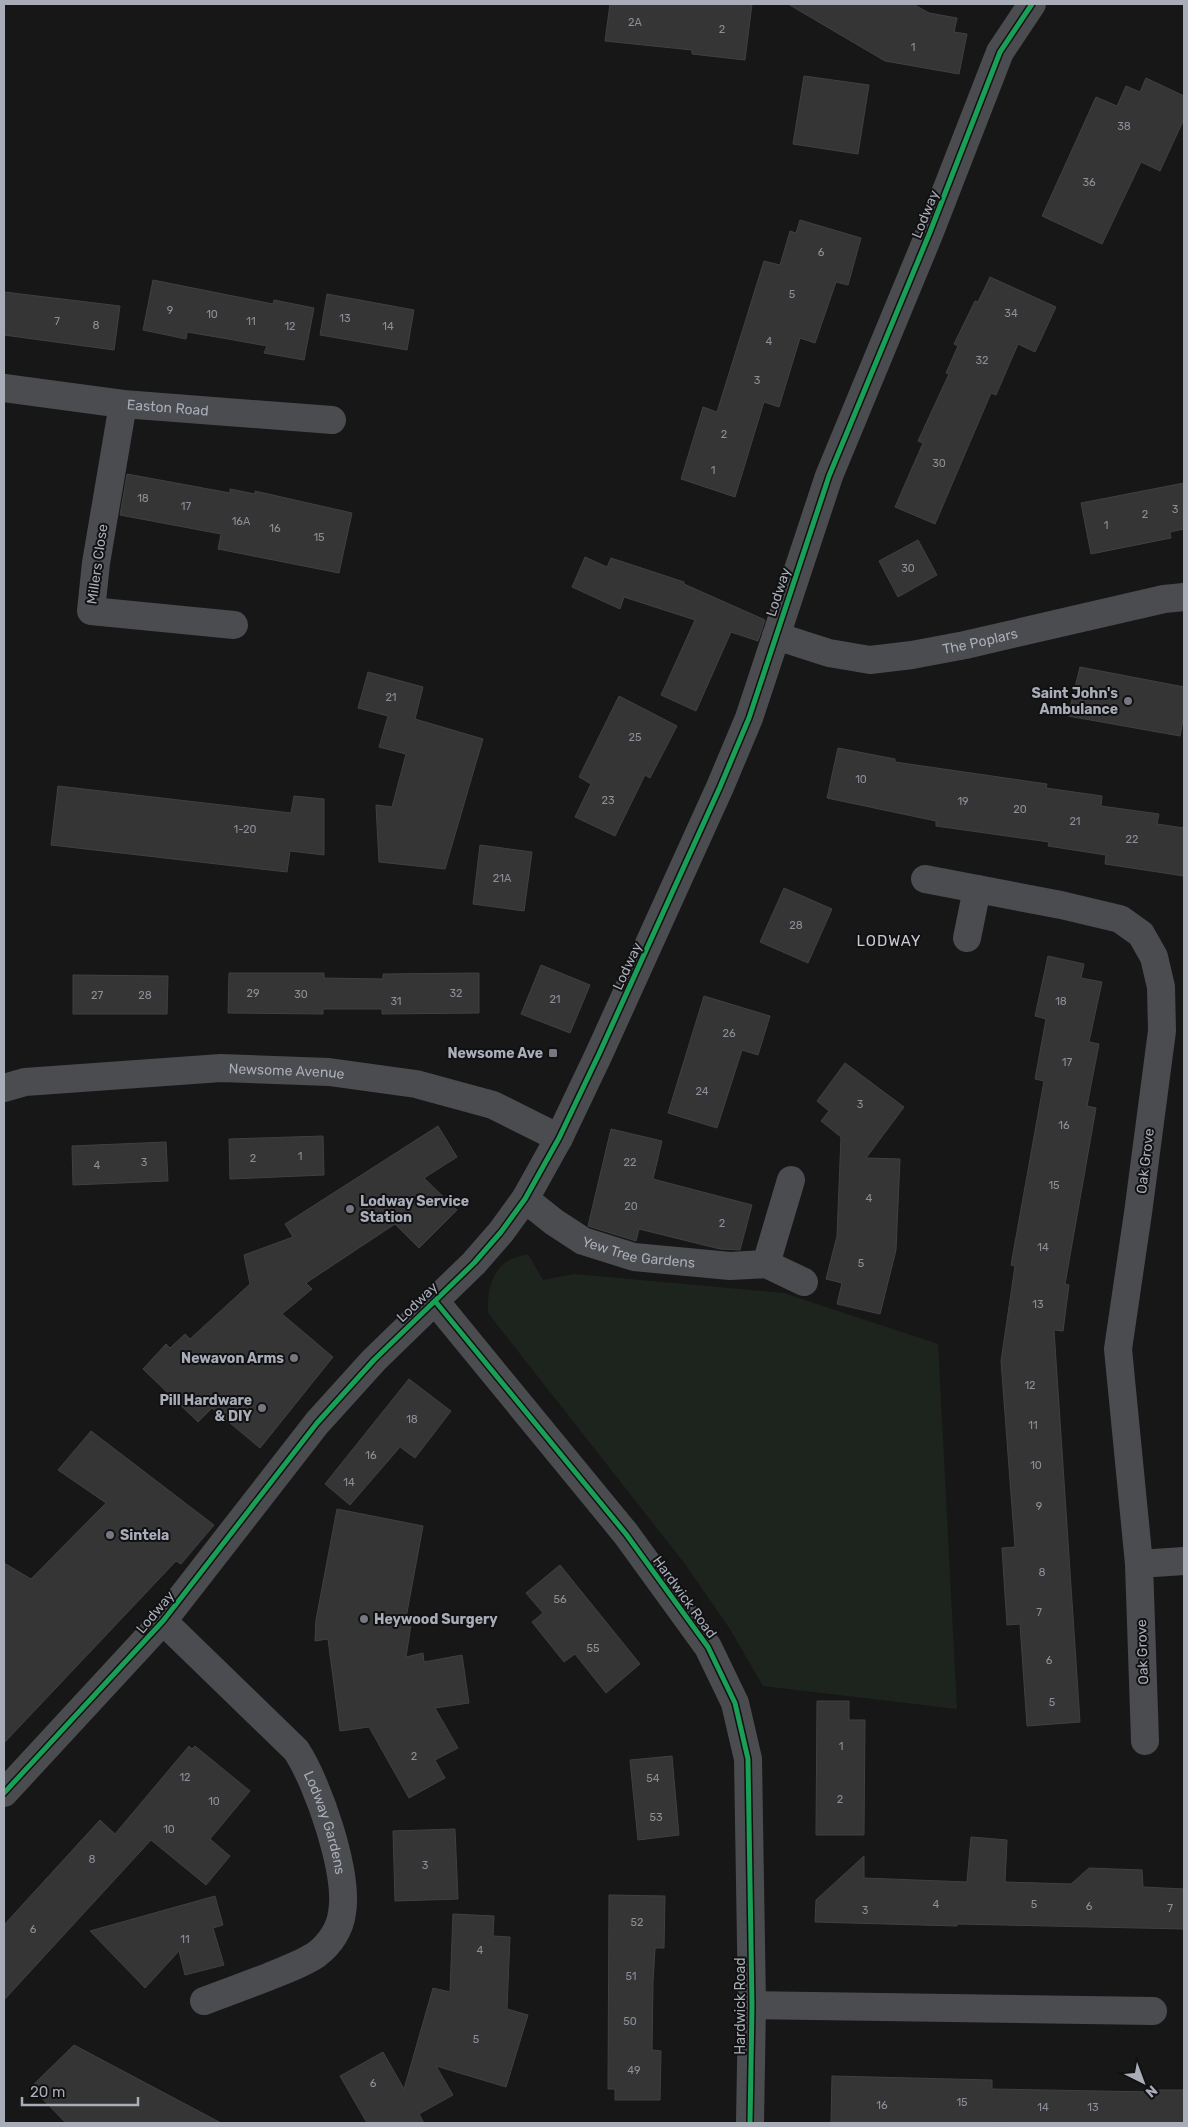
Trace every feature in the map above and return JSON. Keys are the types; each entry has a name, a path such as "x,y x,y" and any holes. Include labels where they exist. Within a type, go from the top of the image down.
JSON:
{"street":[{"name":"Lodway","path":"4,1793 163,1621 316,1423 374,1360 474,1262 496,1238 525,1199 559,1138 684,870 720,787 749,718 829,476 930,232 1000,52 1032,4"},
{"name":"Easton Road","path":"4,388 123,404 332,420"},
{"name":"Millers Close","path":"123,404 96,563 90,611 234,625"},
{"name":"The Poplars","path":"776,636 829,653 870,660 912,655 965,645 1164,599 1184,597"},
{"name":"Oak Grove","path":"925,879 1061,905 1120,919 1141,934 1154,956 1161,987 1162,1030 1118,1349 1139,1564 1145,1741"},
{"path":"967,938 976,888"},
{"name":"Newsome Avenue","path":"4,1088 25,1082 221,1068 329,1072 416,1084 493,1106 559,1138"},
{"path":"766,1264 791,1180"},
{"name":"Yew Tree Gardens","path":"525,1199 554,1222 583,1241 634,1257 730,1266 766,1264 804,1282"},
{"name":"Hardwick Road","path":"435,1300 626,1534 708,1647 735,1702 748,1759 752,2005 750,2123"},
{"path":"1139,1564 1184,1562"},
{"name":"Lodway Gardens","path":"163,1621 296,1750 306,1764 328,1819 342,1885 343,1912 338,1928 331,1940 317,1954 295,1966 204,2002"},
{"name":"Hardwick Road","path":"752,2005 1153,2011"}],"shaded area":[{"path":"528,1254 543,1280 574,1274 784,1293 938,1344 957,1709 763,1686 730,1629 685,1564 488,1313 489,1292 496,1272 508,1261"}],"building":[{"path":"610,4 752,4 745,60 692,54 692,50 605,41"},
{"path":"788,4 913,4 929,13 957,18 954,32 967,34 959,74 885,61"},
{"path":"804,76 869,85 858,154 793,144"},
{"path":"1146,78 1184,96 1184,119 1160,171 1141,162 1102,244 1042,216 1096,97 1117,106 1126,86 1140,92"},
{"path":"800,220 861,238 848,285 836,282 815,343 800,338 779,407 764,402 735,497 681,479 703,407 717,412 764,261 780,265 790,231 796,233"},
{"path":"990,277 1056,307 1035,352 1018,344 996,395 991,393 935,524 895,507 923,443 918,441 949,374 946,373 958,346 954,344 975,301 978,302"},
{"path":"153,280 273,304 274,300 314,308 304,360 264,353 267,346 187,332 186,339 143,330"},
{"path":"4,292 120,306 114,350 4,335"},
{"path":"327,294 414,310 407,350 320,335"},
{"path":"127,474 230,493 230,489 255,494 255,491 352,513 339,573 218,549 221,534 120,515"},
{"path":"1184,483 1184,529 1170,532 1171,538 1091,554 1081,503"},
{"path":"918,540 937,575 898,597 879,561"},
{"path":"585,557 607,567 611,558 684,582 684,584 765,620 758,641 731,632 696,711 661,695 695,620 624,597 620,609 572,587"},
{"name":"Saint John's Ambulance","path":"1080,667 1184,687 1184,715 1180,736 1068,716"},
{"path":"368,672 423,687 415,719 483,739 445,869 379,862 376,805 392,807 406,754 379,747 388,716 358,708"},
{"path":"619,696 677,726 650,778 645,775 615,836 575,817 591,784 579,777"},
{"path":"838,748 895,759 895,762 1047,784 1046,788 1102,796 1101,806 1159,814 1157,824 1184,828 1184,876 1105,864 1106,855 1048,846 1049,842 936,826 936,821 827,798"},
{"path":"58,786 291,813 294,796 324,799 324,855 290,851 287,872 51,845"},
{"path":"480,845 532,852 524,911 473,904"},
{"path":"784,888 832,909 808,963 760,942"},
{"path":"1048,956 1084,964 1081,978 1102,982 1089,1042 1099,1044 1087,1106 1096,1108 1065,1284 1069,1285 1063,1331 1054,1330 1080,1722 1027,1726 1020,1624 1007,1625 1002,1548 1015,1547 1001,1361 1015,1266 1011,1265 1044,1081 1035,1079 1046,1019 1035,1016"},
{"path":"541,965 590,985 570,1033 521,1014"},
{"path":"229,973 324,973 324,978 383,979 383,974 479,973 479,1013 382,1014 382,1009 323,1009 323,1014 228,1013"},
{"path":"73,975 168,976 167,1014 73,1014"},
{"path":"704,996 770,1016 758,1055 742,1050 717,1128 668,1113"},
{"path":"845,1063 904,1107 866,1158 900,1159 896,1250 880,1314 837,1304 842,1283 826,1279 837,1236 841,1137 821,1121 829,1111 817,1101"},
{"path":"438,1126 457,1157 424,1178 457,1210 419,1248 395,1224 306,1283 312,1289 282,1314 333,1357 260,1448 212,1408 198,1422 143,1369 166,1344 170,1348 185,1334 190,1339 250,1284 244,1255 293,1237 285,1224"},
{"path":"611,1129 662,1141 653,1179 752,1205 740,1250 720,1249 639,1229 636,1241 588,1226"},
{"path":"323,1136 324,1175 230,1179 229,1139"},
{"path":"166,1142 168,1181 73,1185 72,1146"},
{"path":"409,1379 451,1411 415,1458 400,1447 350,1505 325,1484"},
{"path":"91,1431 214,1525 181,1564 176,1561 4,1743 4,1563 31,1579 106,1503 58,1470"},
{"name":"Heywood Surgery","path":"337,1509 423,1526 406,1618 412,1618 406,1657 423,1653 424,1662 462,1655 469,1703 435,1708 458,1748 435,1760 445,1778 409,1798 369,1727 340,1731 328,1639 315,1641 316,1620"},
{"path":"560,1565 640,1664 606,1693 575,1654 564,1662 532,1622 543,1613 526,1593"},
{"path":"817,1701 849,1701 849,1720 865,1720 864,1835 816,1835"},
{"path":"189,1746 192,1749 195,1746 250,1791 210,1839 230,1856 206,1885 151,1840 4,2000 4,1925 100,1820 115,1834"},
{"path":"672,1756 679,1835 638,1840 630,1760"},
{"path":"455,1829 458,1899 395,1901 393,1831"},
{"path":"971,1837 1007,1840 1005,1882 1071,1884 1089,1868 1142,1870 1143,1887 1184,1889 1184,1929 815,1922 816,1900 864,1856 864,1878 967,1882"},
{"path":"609,1895 665,1896 664,1948 655,1948 653,1982 652,2050 661,2051 660,2100 615,2100 615,2089 608,2089"},
{"path":"215,1896 223,1925 213,1928 224,1965 185,1975 179,1951 145,1988 90,1931"},
{"path":"453,1914 494,1916 493,1936 510,1937 507,2009 528,2015 506,2087 436,2066 453,2095 419,2114 424,2123 367,2123 340,2076 383,2052 404,2089 433,1988 450,1992"},
{"path":"74,2045 221,2123 66,2123 31,2087"},
{"path":"832,2076 992,2080 992,2089 1154,2092 1154,2090 1184,2090 1184,2123 831,2122"}],"cycle path":[{"path":"4,1793 163,1621 317,1423 374,1360 474,1263 501,1232 525,1199 559,1138 599,1054 720,787 749,718 829,476 930,232 1000,52 1032,4"},
{"path":"435,1301 626,1534 708,1647 735,1703 748,1759 752,2005 750,2123"}],"place":[{"name":"Saint John's Ambulance","path":"1128,701"},
{"name":"Newsome Ave","path":"553,1053"},
{"name":"Lodway Service Station","path":"350,1209"},
{"name":"Newavon Arms","path":"294,1358"},
{"name":"Pill Hardware & DIY","path":"262,1408"},
{"name":"Sintela","path":"110,1535"},
{"name":"Heywood Surgery","path":"364,1619"}],"district":[{"name":"LODWAY","path":"889,941"}]}
